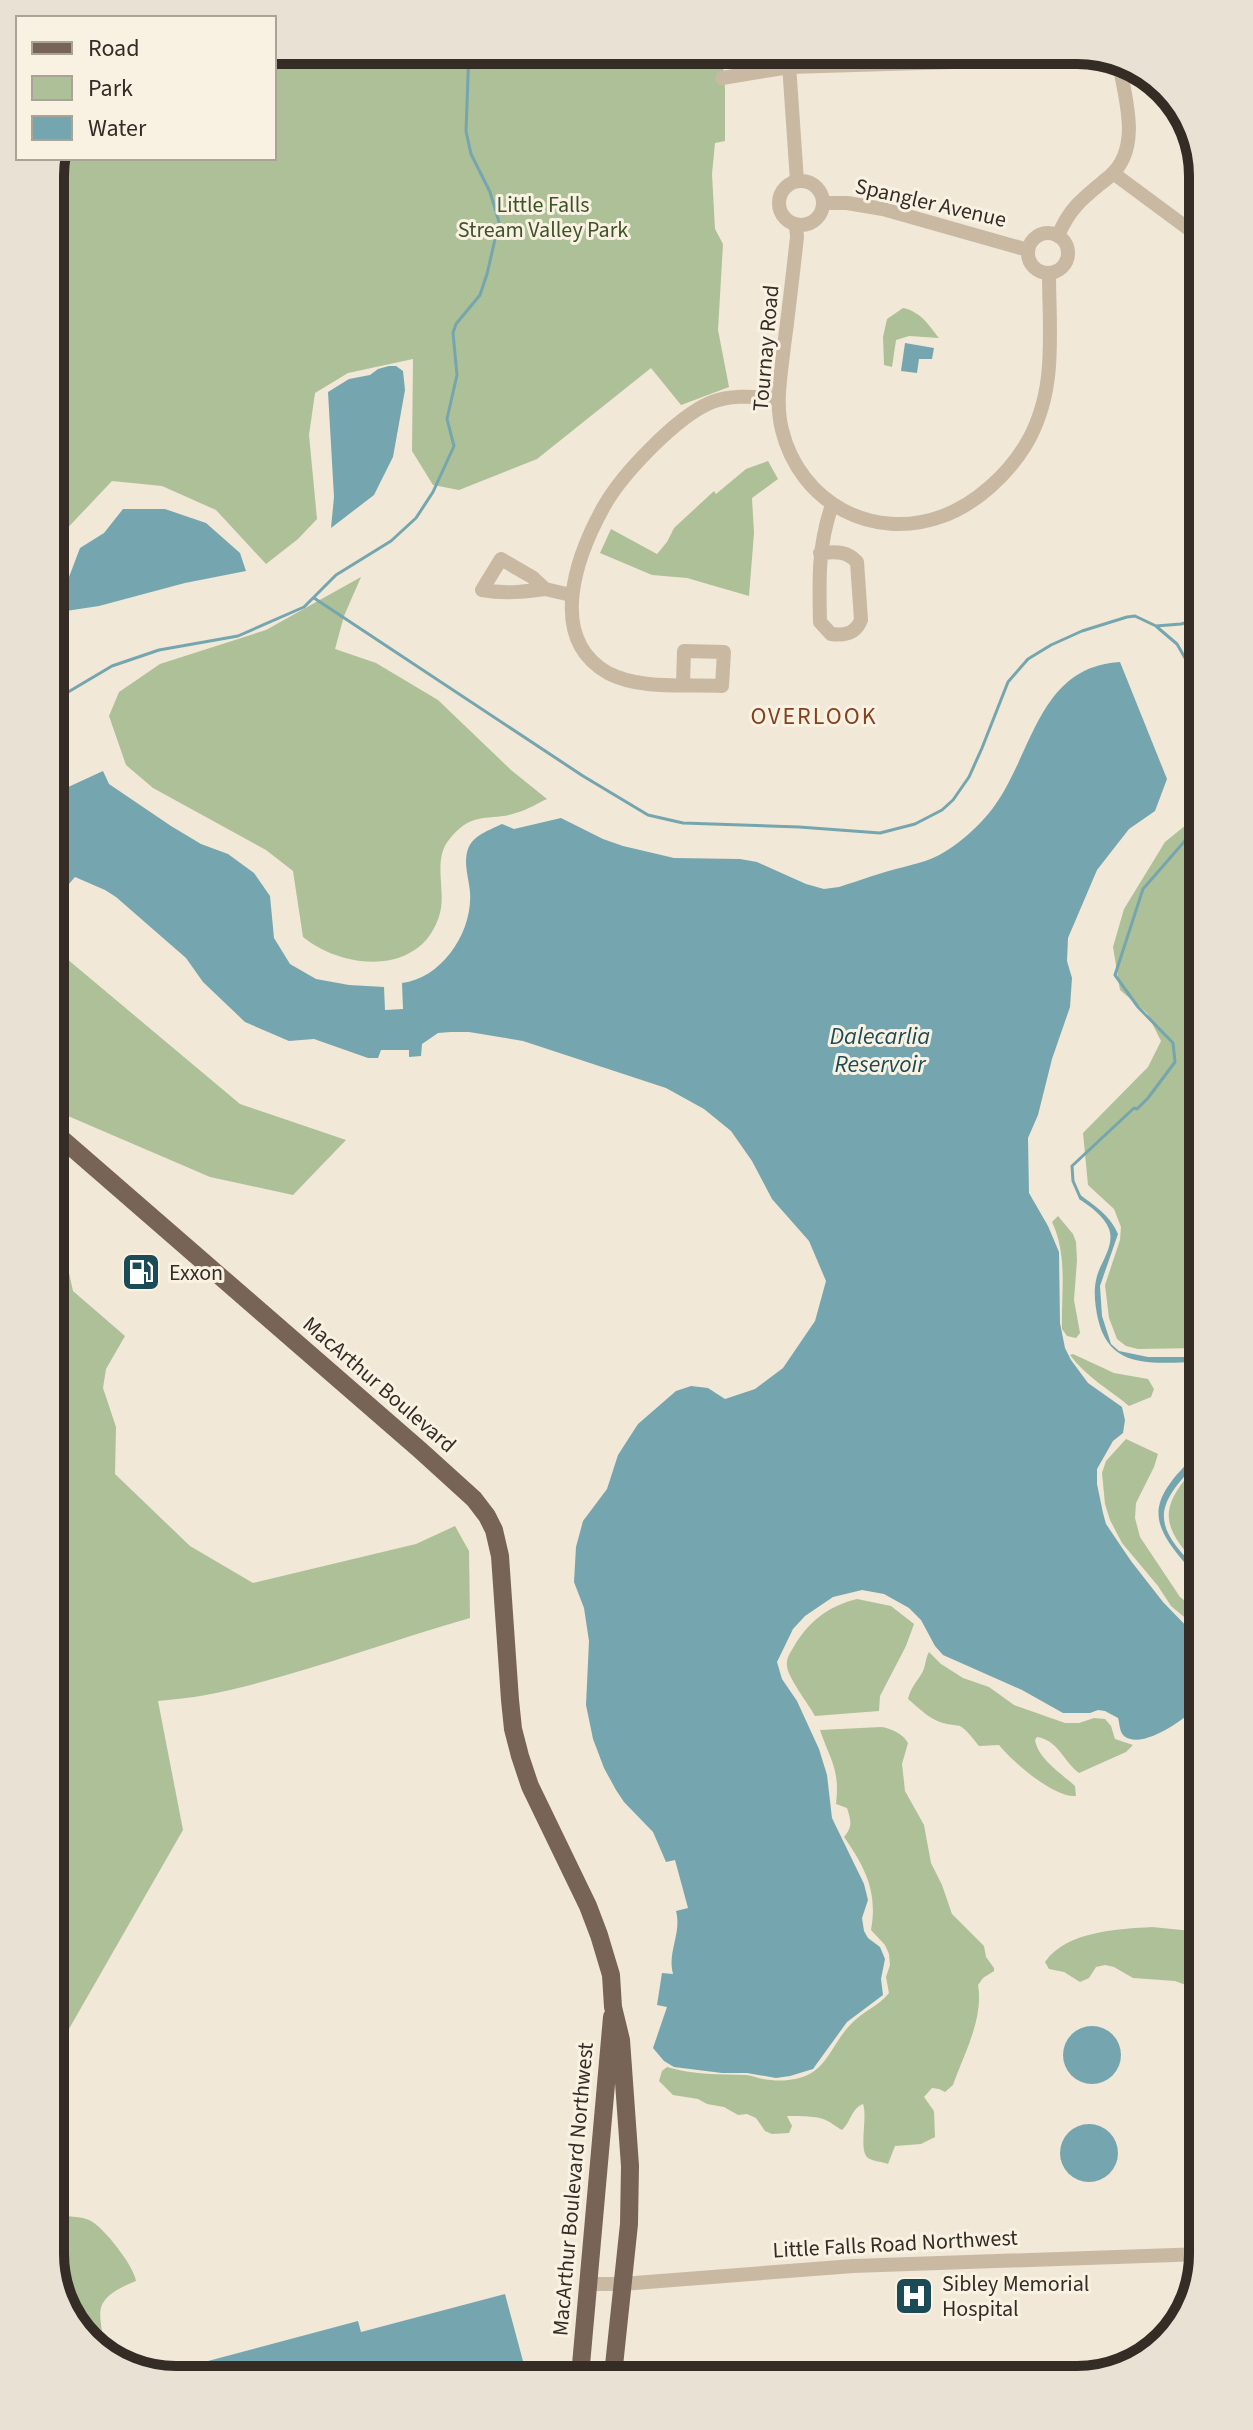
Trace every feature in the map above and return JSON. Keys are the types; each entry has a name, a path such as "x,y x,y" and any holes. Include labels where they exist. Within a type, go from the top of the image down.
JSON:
{"main road":[{"name":"MacArthur Boulevard","path":"64,1141 407,1438 474,1499 487,1516 500,1556 510,1700 520,1756"},
{"name":"MacArthur Boulevard Northwest","path":"520,1756 536,1800 588,1906 611,1975 613,2007 581,2366"},
{"name":"MacArthur Boulevard Northwest","path":"613,2007 621,2040 630,2166 629,2224 614,2366"}],"street":[{"path":"790,64 797,181 812,184 818,189 823,203 818,218 804,225 796,225"},
{"path":"722,78 790,67 888,64"},
{"path":"1058,236 1082,197 1113,173 1125,151 1129,132 1121,73"},
{"path":"1113,173 1189,229"},
{"name":"Tournay Road","path":"797,181 785,187 779,199 785,218 796,225 797,237 778,398 781,429 791,456 806,481 832,505"},
{"name":"Spangler Avenue","path":"823,203 883,209 1028,250"},
{"path":"1039,235 1058,236 1066,245 1067,257 1061,268 1049,273 1033,267 1028,250 1030,244 1039,235"},
{"path":"820,553 840,552 850,555 857,562 861,620 851,633 831,634 820,622 820,553 823,530 832,505 859,517 884,523 902,524 932,519 945,516 975,498 1010,466 1035,426 1048,382 1051,359 1049,273"},
{"path":"683,684 628,681 604,671 592,661 577,637 571,610 571,595 586,546 604,507 647,452 679,423 710,403 734,397 778,398"},
{"path":"545,589 571,595"},
{"name":"Little Falls Road Northwest","path":"590,2284 835,2267 1189,2254"}],"green space":[{"name":"Little Falls Stream Valley Park","path":"276,64 723,64 725,141 715,143 712,174 715,229 723,244 718,330 729,387 681,405 651,368 537,459 459,490 433,485 412,451 413,359 348,373 315,393 309,435 317,519 298,539 266,564 216,510 162,486 112,481 64,532 66,160 276,160"},
{"path":"903,308 928,323 939,338 909,336 896,340 892,367 884,365 883,337 887,319"},
{"path":"768,461 778,479 752,498 754,533 749,596 687,578 652,575 600,553 611,529 657,554 674,528 714,491 716,494 746,469"},
{"path":"361,577 344,616 335,649 376,663 438,700 511,770 547,799 519,812 474,820 457,831 448,841 441,858 440,913 431,934 417,948 400,957 381,961 360,961 340,956 303,937 293,871 266,850 153,788 126,765 109,716 119,692 160,664 266,630"},
{"path":"1189,822 1189,1348 1138,1349 1126,1346 1117,1339 1109,1318 1105,1285 1120,1240 1121,1227 1114,1209 1088,1185 1083,1133 1148,1067 1161,1041 1147,1013 1120,990 1113,947 1124,909 1165,842"},
{"path":"64,956 240,1104 346,1140 293,1195 210,1177 64,1114"},
{"path":"1058,1216 1076,1242 1074,1300 1080,1333 1076,1338 1067,1336 1062,1329 1062,1261 1052,1222"},
{"path":"64,1250 73,1291 125,1336 106,1369 103,1388 116,1427 115,1474 190,1546 253,1583 416,1544 455,1526 469,1551 470,1618 240,1688 158,1701 183,1830 64,2038"},
{"path":"1070,1355 1114,1373 1148,1379 1154,1389 1151,1397 1129,1406 1083,1370"},
{"path":"1126,1439 1158,1454 1136,1503 1135,1518 1140,1537 1180,1597 1189,1604 1189,1621 1171,1606 1122,1543 1110,1520 1102,1473 1106,1461"},
{"path":"1189,1475 1189,1555 1177,1539 1169,1516 1170,1504"},
{"path":"857,1599 891,1606 914,1624 880,1696 879,1711 815,1716 791,1677 788,1659 799,1639 820,1616"},
{"path":"929,1652 963,1678 989,1687 1014,1705 1065,1723 1105,1719 1115,1739 1133,1745 1126,1752 1079,1773 1056,1747 1037,1737 1035,1740 1041,1754 1075,1786 1076,1796 1057,1791 1024,1769 999,1745 979,1746 960,1726 936,1720 908,1699"},
{"path":"881,1727 896,1732 908,1743 902,1764 905,1791 924,1825 931,1863 952,1914 984,1946 986,1957 994,1968 978,1985 976,2023 953,2085 945,2092 932,2088 924,2097 934,2111 935,2137 921,2144 895,2146 888,2164 870,2159 865,2154 863,2104 842,2130 820,2118 787,2116 792,2126 789,2133 772,2134 765,2131 756,2118 747,2114 738,2115 698,2099 673,2095 659,2081 667,2067 777,2081 802,2077 818,2068 851,2024 889,1993 886,1977 890,1965 889,1954 871,1930 873,1904 868,1880 844,1837 850,1826 849,1816 847,1808 836,1804 836,1774 820,1730"},
{"path":"1152,1927 1189,1931 1189,1986 1175,1981 1133,1978 1105,1965 1096,1967 1089,1978 1080,1982 1064,1972 1049,1969 1045,1962 1066,1944 1109,1931"},
{"path":"64,2216 84,2218 97,2225 118,2248 134,2274 136,2281 109,2296 103,2303 100,2319 102,2338 79,2310 66,2275"}],"water":[{"path":"905,343 934,348 932,359 919,359 917,373 901,371"},
{"path":"389,366 403,371 405,390 393,457 374,495 331,528 334,497 328,392 349,379 370,375"},
{"path":"123,509 165,509 206,523 240,553 246,571 66,611 69,577 80,548 104,533"},
{"name":"Dalecarlia Reservoir","path":"1120,662 1167,779 1155,811 1129,829 1097,870 1068,938 1067,961 1072,978 1070,1007 1052,1059 1038,1115 1028,1138 1029,1193 1059,1252 1060,1323 1065,1348 1088,1383 1122,1407 1125,1420 1123,1433 1113,1441 1097,1469 1097,1484 1106,1524 1163,1602 1189,1629 1189,1714 1153,1736 1132,1739 1122,1734 1118,1718 1105,1711 1063,1713 1022,1690 943,1655 921,1620 909,1608 884,1594 862,1590 833,1597 805,1616 793,1629 777,1662 782,1679 797,1701 819,1749 827,1775 832,1818 864,1884 868,1900 862,1918 864,1931 880,1947 885,1959 881,1979 883,1995 847,2022 813,2069 776,2078 674,2067 653,2048 667,2007 657,2005 662,1973 673,1974 676,1911 688,1908 675,1860 666,1862 653,1832 624,1802 604,1768 593,1739 586,1705 589,1641 584,1608 574,1582 576,1547 583,1521 607,1489 618,1455 638,1424 676,1391 691,1386 708,1388 725,1399 755,1389 783,1368 815,1321 826,1281 809,1241 772,1199 752,1161 731,1131 704,1109 666,1088 523,1041 469,1032 438,1033 422,1044 421,1056 409,1057 409,1050 381,1050 378,1058 368,1058 314,1039 289,1041 245,1022 203,982 186,958 116,897 75,877 69,884 64,883 64,789 103,771 109,784 171,826 201,844 228,854 254,873 270,896 274,938 290,964 316,979 384,987 385,1010 403,1009 402,983 417,979 442,963 460,937 470,907 467,854 470,844 487,831 502,824 514,829 561,818 623,846 674,858 757,862 806,884 824,889 839,887 930,859 971,832 999,799 1051,701 1068,682 1091,668"},
{"path":"1079,1194 1096,1207 1118,1234 1100,1286 1102,1316 1111,1344 1119,1351 1148,1357 1189,1357 1189,1362 1137,1360 1124,1356 1113,1348 1104,1336 1097,1314 1095,1287 1109,1247 1109,1229 1104,1220 1079,1199"},
{"path":"1189,1462 1189,1472 1166,1504 1164,1516 1166,1529 1189,1561 1189,1568 1170,1545 1159,1516 1160,1502 1167,1487"},
{"path":"1092,2026 1113,2034 1121,2055 1113,2076 1092,2084 1071,2076 1063,2055 1071,2034"},
{"path":"1089,2124 1100,2126 1109,2133 1116,2142 1116,2164 1109,2173 1100,2180 1089,2182 1078,2180 1069,2173 1062,2164 1060,2153 1062,2142 1069,2133 1078,2126"},
{"path":"505,2294 524,2366 209,2366 208,2361 358,2321 361,2332"}],"waterway":[{"path":"64,694 112,666 159,650 238,636 304,607 336,575 391,541 416,518 433,492 454,446 447,419 457,375 453,333 456,324 480,295 499,222 490,192 471,154 466,131 468,64"},
{"path":"314,598 583,776 648,815 683,823 880,833 915,824 942,810 953,800 969,777 1008,682 1028,659 1082,631 1127,617 1135,616 1156,626 1189,622"},
{"path":"1157,627 1177,644 1189,665"},
{"path":"1080,1197 1073,1181 1072,1166 1148,1098 1175,1062 1173,1043 1138,1007 1115,975 1143,889 1189,836"}],"place":[{"name":"Exxon","path":"141,1272"},
{"name":"Sibley Memorial Hospital","path":"914,2296"}],"district":[{"name":"OVERLOOK","path":"814,716"}]}
